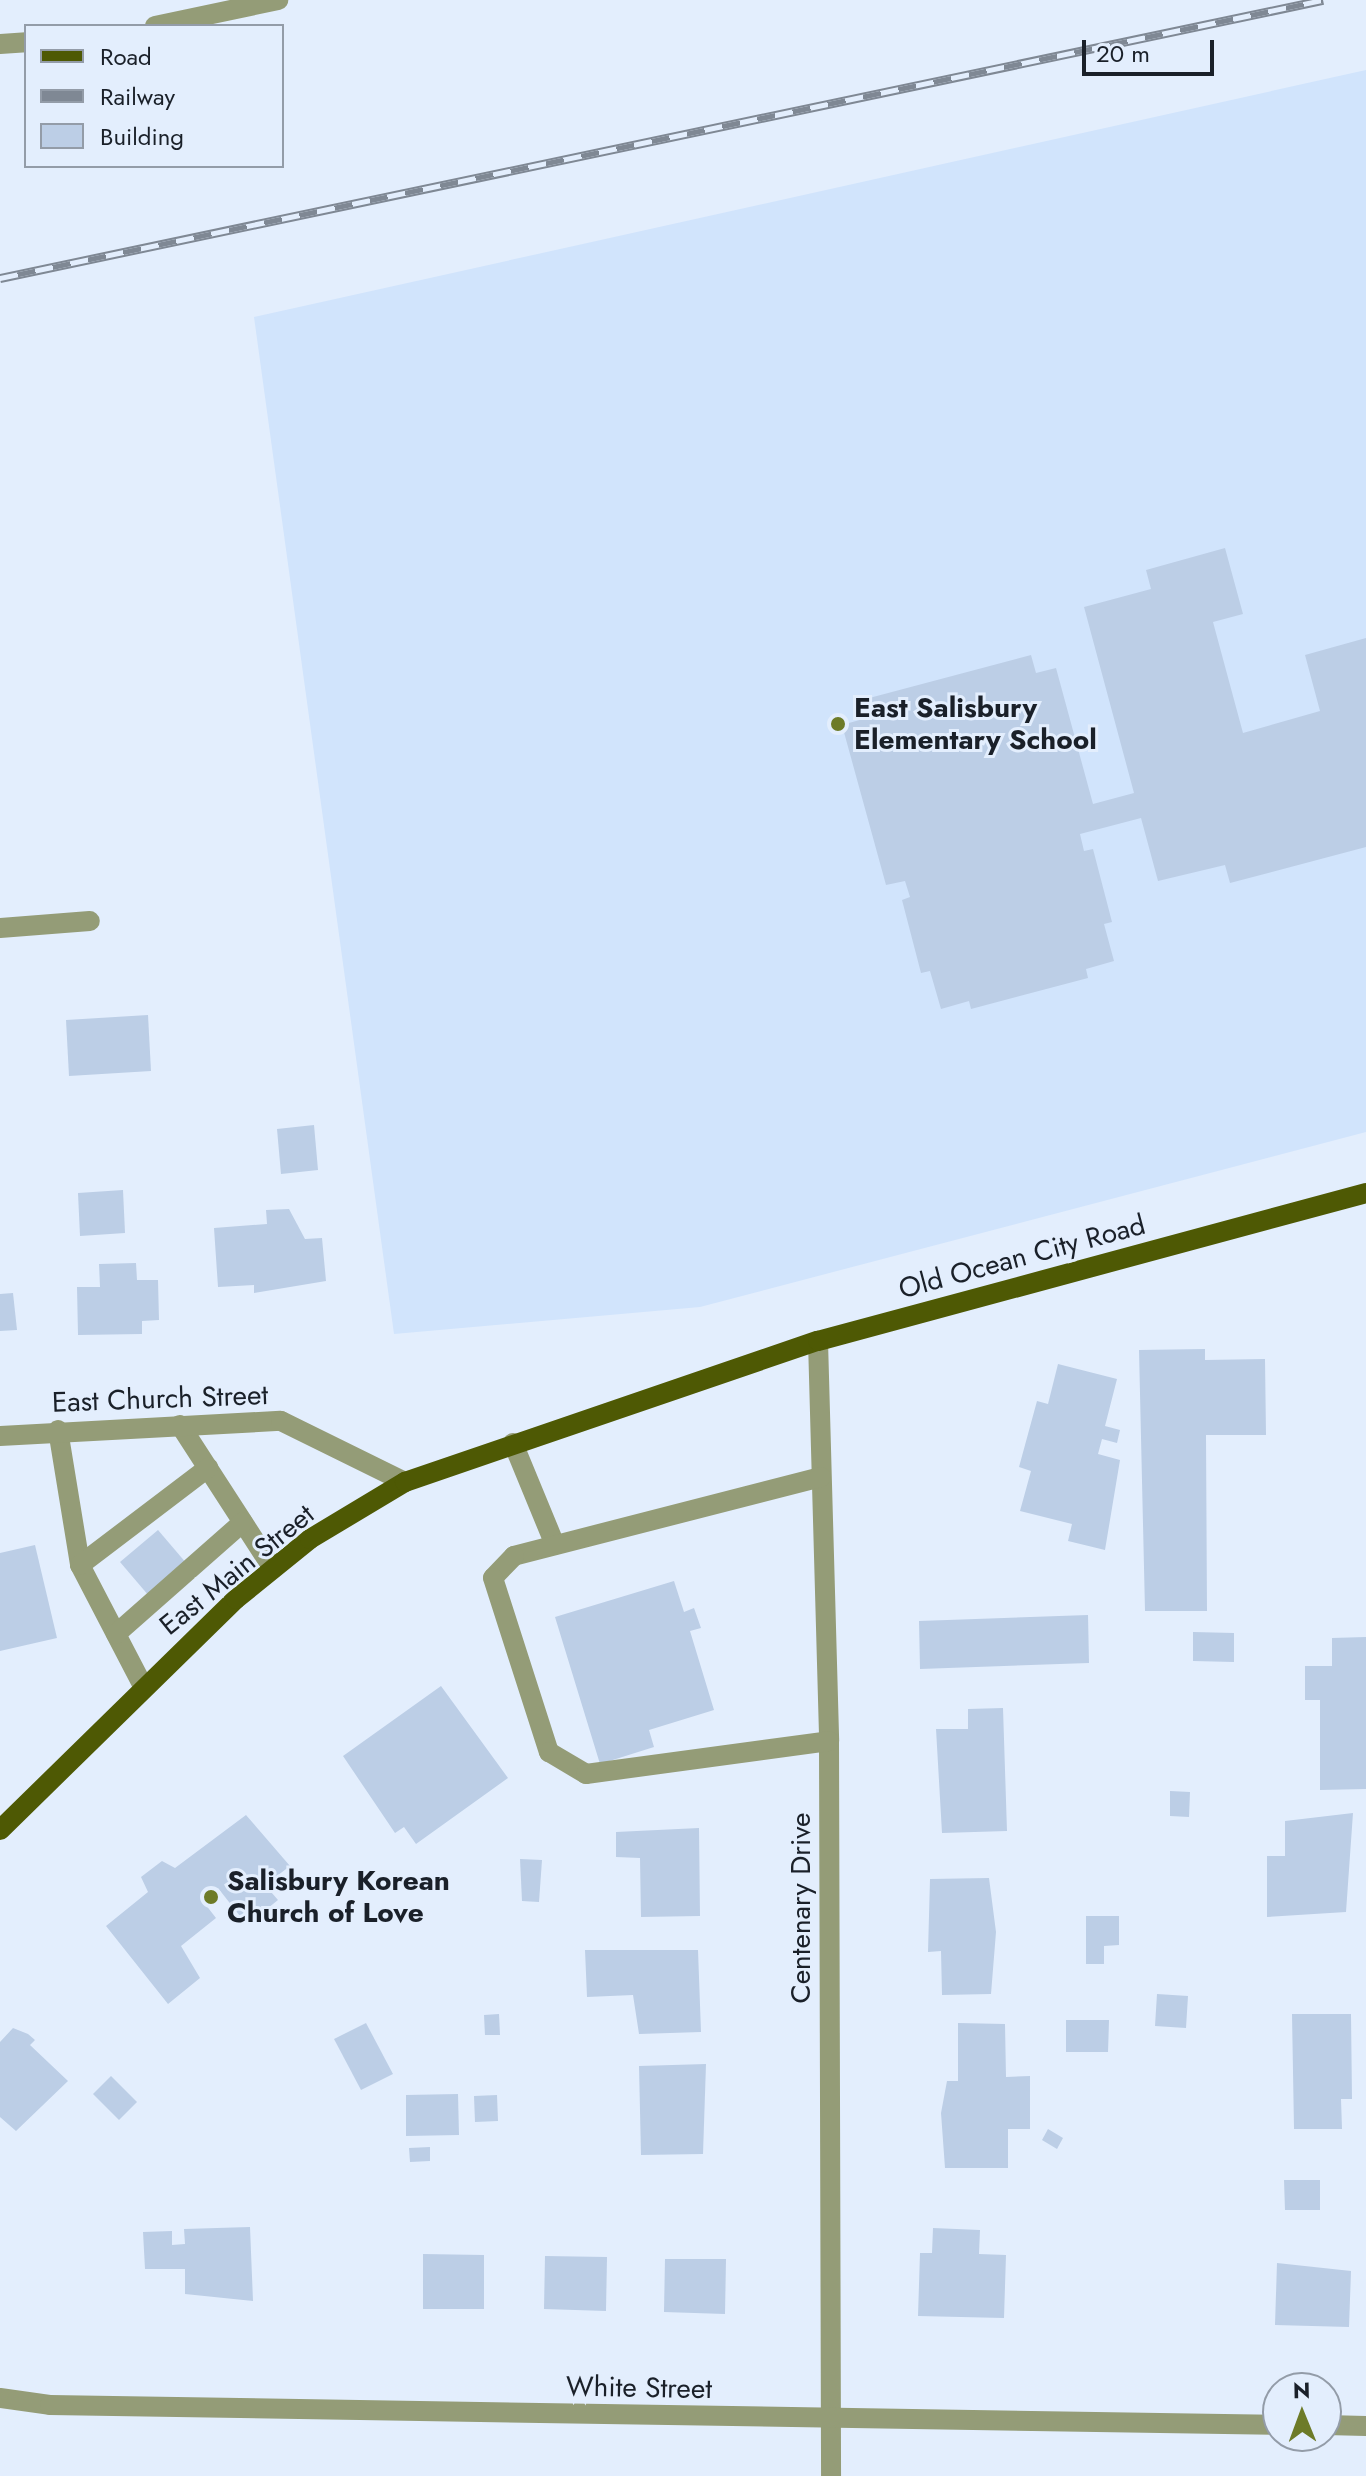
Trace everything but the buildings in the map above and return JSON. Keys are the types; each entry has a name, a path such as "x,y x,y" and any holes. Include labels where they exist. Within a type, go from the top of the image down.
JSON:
{"main road":[{"name":"Old Ocean City Road","path":"694,1378 818,1341 1366,1193"},
{"name":"East Main Street","path":"0,1830 143,1686 273,1569 405,1482 694,1378"}],"street":[{"path":"164,24 278,0"},
{"path":"0,44 24,42"},
{"path":"0,928 90,921"},
{"name":"Centenary Drive","path":"818,1341 829,1741 831,2476"},
{"name":"East Church Street","path":"0,1436 58,1430 281,1421 405,1482"},
{"path":"180,1425 273,1569"},
{"path":"58,1430 80,1565 143,1686"},
{"path":"513,1443 555,1545"},
{"path":"80,1565 208,1468"},
{"path":"821,1477 514,1556 493,1578 549,1752 586,1774 829,1741"},
{"path":"116,1634 243,1522"},
{"name":"White Street","path":"0,2398 50,2405 1262,2425"},
{"path":"1342,2425 1366,2426"}],"shaded area":[{"name":"East Salisbury Elementary School","path":"1366,70 1366,1132 700,1307 394,1334 254,317"}],"railway":[{"path":"0,278 1323,0"}],"place":[{"name":"East Salisbury Elementary School","path":"838,724"},
{"name":"Salisbury Korean Church of Love","path":"211,1897"}]}
